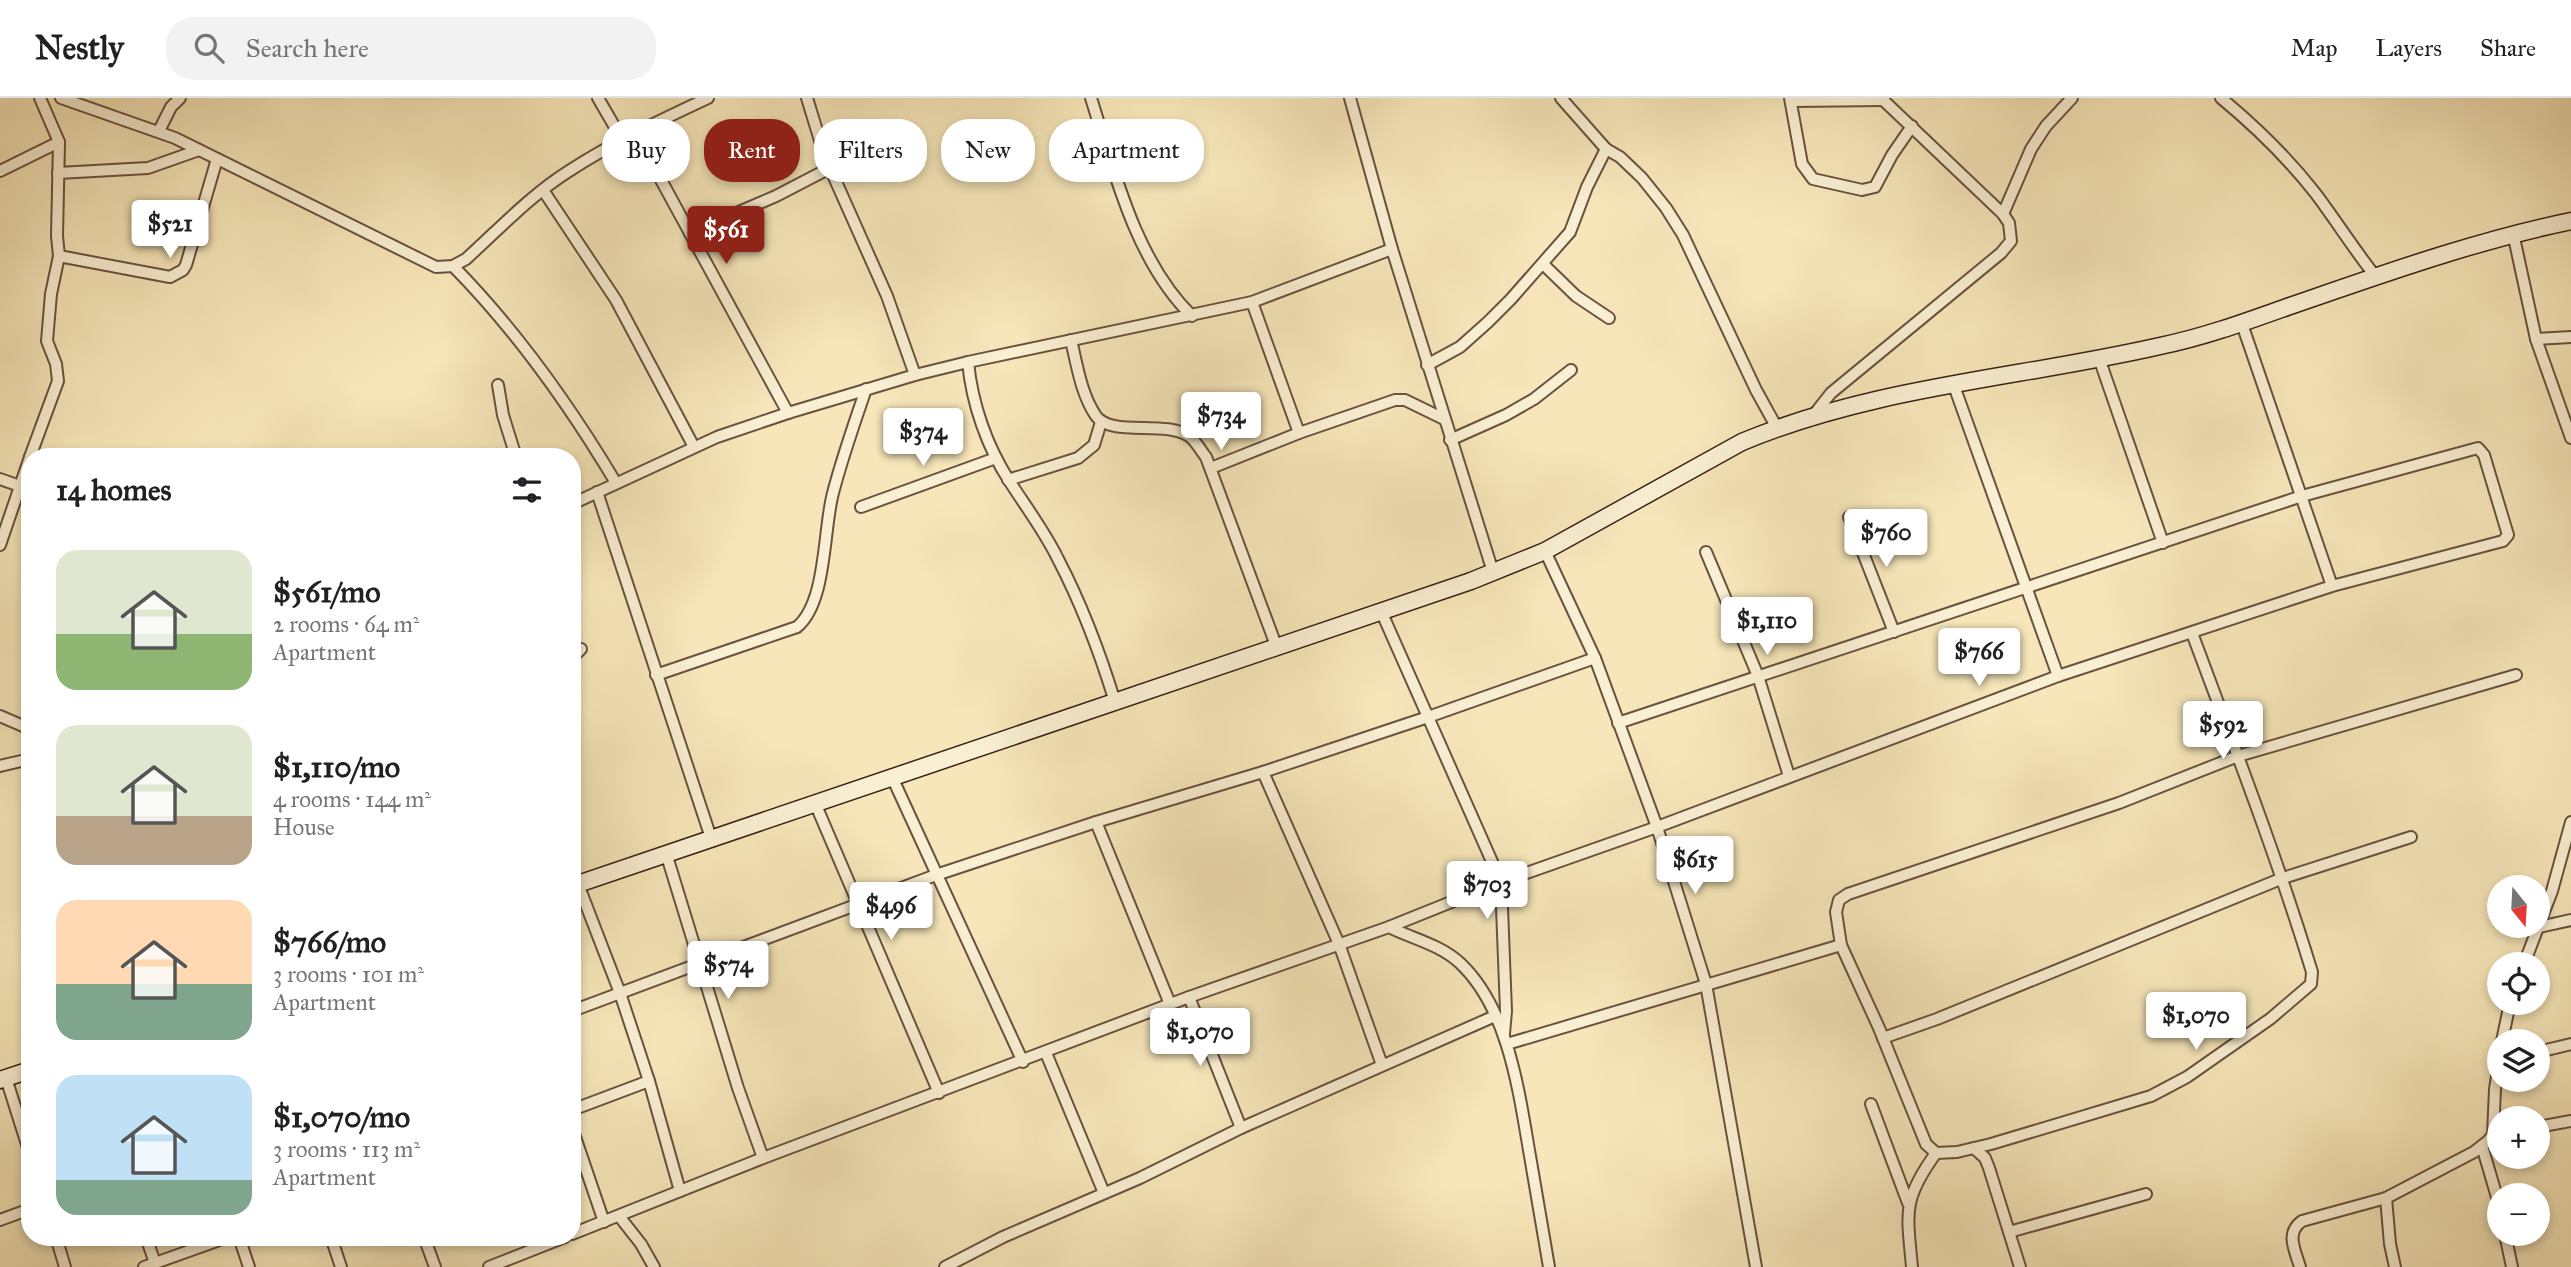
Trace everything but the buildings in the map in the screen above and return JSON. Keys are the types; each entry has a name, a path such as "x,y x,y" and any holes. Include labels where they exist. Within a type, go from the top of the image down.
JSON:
{"street":[{"path":"33,448 58,380 56,365 47,341 51,293 59,256 59,142 40,98"},
{"path":"61,98 159,131 436,267 453,266 466,259 543,190 568,171 602,152"},
{"path":"159,131 171,107 180,98"},
{"path":"598,98 610,119"},
{"path":"666,119 708,98"},
{"path":"807,98 814,120"},
{"path":"1091,98 1120,192 1132,220 1170,293 1192,316"},
{"path":"1350,98 1392,249 1493,572"},
{"path":"1561,98 1606,149 1620,157 1642,178 1666,208 1683,235 1756,390 1777,428"},
{"path":"2003,214 2031,149 2046,126 2072,98"},
{"path":"2221,98 2258,128 2288,161 2381,276"},
{"path":"1812,417 1831,393 2009,245 2009,223 2003,214 1912,126 1882,99 1791,100 1802,164 1806,173 1813,179 1862,190 1877,186 1892,155 1912,126"},
{"path":"0,171 59,142"},
{"path":"1427,365 1460,347 1511,299 1574,227 1587,187 1606,149"},
{"path":"58,173 148,168 199,150"},
{"path":"59,256 170,277 177,274 186,265 217,159"},
{"path":"690,233 814,177"},
{"path":"662,182 788,412"},
{"path":"836,182 887,296 915,375"},
{"path":"543,190 616,300 694,447"},
{"path":"581,883 1277,648 1493,572 1545,551 1742,442 1777,428 1869,401 1953,383 2162,346 2242,324 2513,233 2571,221"},
{"path":"2513,233 2536,339 2571,438"},
{"path":"581,500 694,447 788,412 968,362 1252,302 1392,249"},
{"path":"1543,264 1582,301 1609,318"},
{"path":"453,266 532,358 593,444 616,482"},
{"path":"1252,302 1299,433"},
{"path":"2242,324 2332,586"},
{"path":"2536,339 2571,337"},
{"path":"1071,340 1083,389 1101,422 1111,426 1159,428 1189,437 1206,457 1277,648"},
{"path":"2099,358 2163,543"},
{"path":"968,362 970,387 996,458 1058,558 1087,621 1115,702"},
{"path":"1450,440 1525,405 1571,370"},
{"path":"1953,383 2058,676"},
{"path":"498,385 503,415 513,448"},
{"path":"656,675 797,627 804,621 809,613 819,575 832,496 866,389"},
{"path":"1211,468 1299,433 1401,399 1444,419"},
{"path":"1008,480 1078,457 1094,445 1101,422"},
{"path":"581,1231 763,1158 1023,1062 1170,1004 1389,927 1501,882 1657,827 2058,676 2332,586 2503,541 2508,535 2484,455 2478,448 2302,496 1618,723"},
{"path":"861,507 996,458"},
{"path":"0,480 20,486"},
{"path":"0,545 21,483"},
{"path":"597,492 710,838"},
{"path":"1849,517 1894,632"},
{"path":"1545,551 1595,658 1657,827 1706,984 1756,1267"},
{"path":"1706,551 1758,676 1789,776"},
{"path":"1381,611 1501,882 1506,1041"},
{"path":"1908,1203 1915,1184 1936,1153 1974,1148 2063,1124 2167,1089 2270,1019 2307,989 2313,980 2283,878 2193,633"},
{"path":"581,1008 936,875 1096,822 1263,772 1595,658"},
{"path":"1936,1153 1926,1144 1841,945 1836,912 1839,900 1848,894 2119,803 2238,757 2516,675"},
{"path":"0,716 21,725"},
{"path":"0,766 21,761"},
{"path":"1263,772 1339,944 1382,1065"},
{"path":"892,777 1023,1062"},
{"path":"815,803 939,1093"},
{"path":"1096,822 1170,1004"},
{"path":"2550,897 2571,822"},
{"path":"1883,1038 1937,1019 2283,878 2412,837"},
{"path":"666,853 738,1088 763,1158"},
{"path":"581,899 620,993 649,1081 680,1191"},
{"path":"2550,925 2571,920"},
{"path":"1389,927 1437,947 1460,964 1487,997 1506,1041 1522,1110 1549,1267"},
{"path":"1506,1041 1841,945"},
{"path":"1189,997 1241,1128"},
{"path":"944,1267 1003,1237 1241,1128 1494,1016"},
{"path":"2550,1049 2571,1044"},
{"path":"1046,1053 1104,1193"},
{"path":"21,1073 3,1079 21,1129"},
{"path":"581,1107 649,1081"},
{"path":"1871,1104 1908,1203 1912,1267"},
{"path":"2550,1125 2571,1121"},
{"path":"2300,1267 2292,1243 2293,1229 2296,1226 2386,1198 2415,1185 2487,1142"},
{"path":"2482,1146 2493,1183"},
{"path":"1974,1148 1985,1158 1989,1168 2020,1267"},
{"path":"581,1154 604,1222"},
{"path":"2009,1232 2146,1194"},
{"path":"2386,1198 2395,1267"},
{"path":"0,1220 21,1212"},
{"path":"619,1216 641,1244 654,1267"},
{"path":"59,1246 65,1267"},
{"path":"147,1246 149,1265 203,1246"},
{"path":"242,1246 249,1267"},
{"path":"334,1246 341,1267"},
{"path":"427,1246 435,1267"},
{"path":"489,1267 542,1246"},
{"path":"2508,1246 2512,1267"}]}
